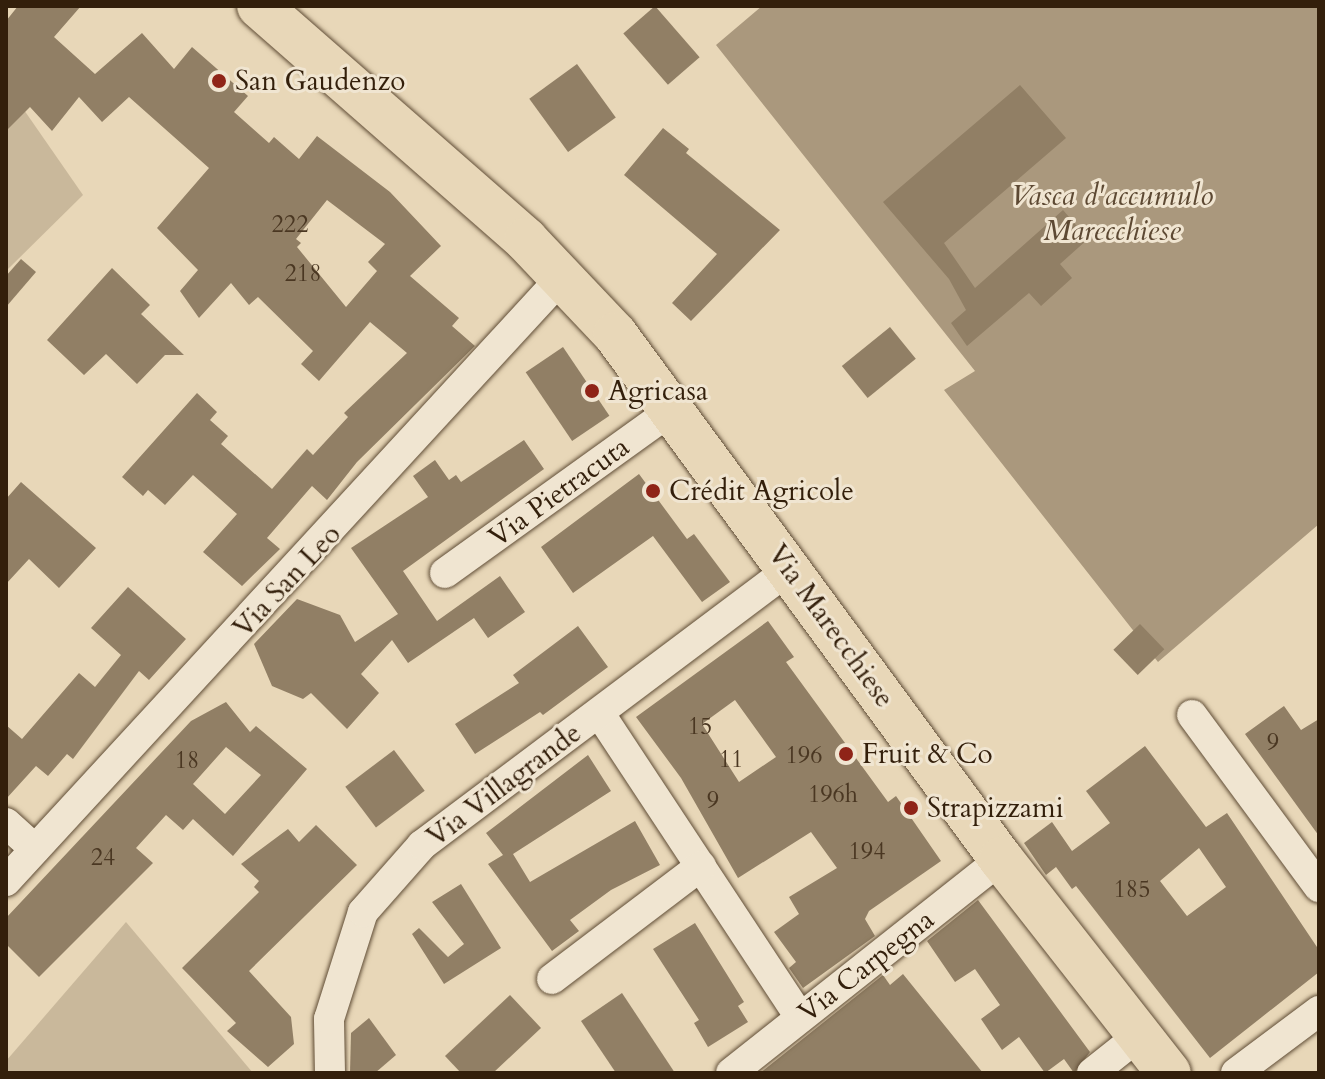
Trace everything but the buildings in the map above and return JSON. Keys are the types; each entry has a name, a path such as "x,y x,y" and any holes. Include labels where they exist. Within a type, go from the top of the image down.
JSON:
{"main road":[{"name":"Via Marecchiese","path":"259,6 563,276 615,334 1001,859 1169,1073"}],"street":[{"name":"Via San Leo","path":"6,881 563,276"},
{"name":"Via Pietracuta","path":"445,573 672,410"},
{"name":"Via Villagrande","path":"330,1073 329,1019 363,912 422,845 790,569"},
{"path":"600,714 800,1017"},
{"path":"1192,715 1319,887"},
{"path":"6,823 35,849"},
{"name":"Via Carpegna","path":"731,1073 1001,859"},
{"path":"552,979 701,866"},
{"path":"1236,1073 1319,1011"},
{"path":"1092,1073 1140,1035"}],"shaded area":[{"path":"6,84 83,195 6,271"},
{"path":"126,922 253,1073 6,1073 6,1061"}],"water":[{"name":"Vasca d'accumulo Marecchiese","path":"762,6 1319,6 1319,524 1158,662 944,390 975,371 716,45"}],"place":[{"name":"San Gaudenzo","path":"219,81"},
{"name":"Agricasa","path":"592,391"},
{"name":"Crédit Agricole","path":"653,491"},
{"name":"Fruit & Co","path":"846,754"},
{"name":"Strapizzami","path":"911,808"}]}
